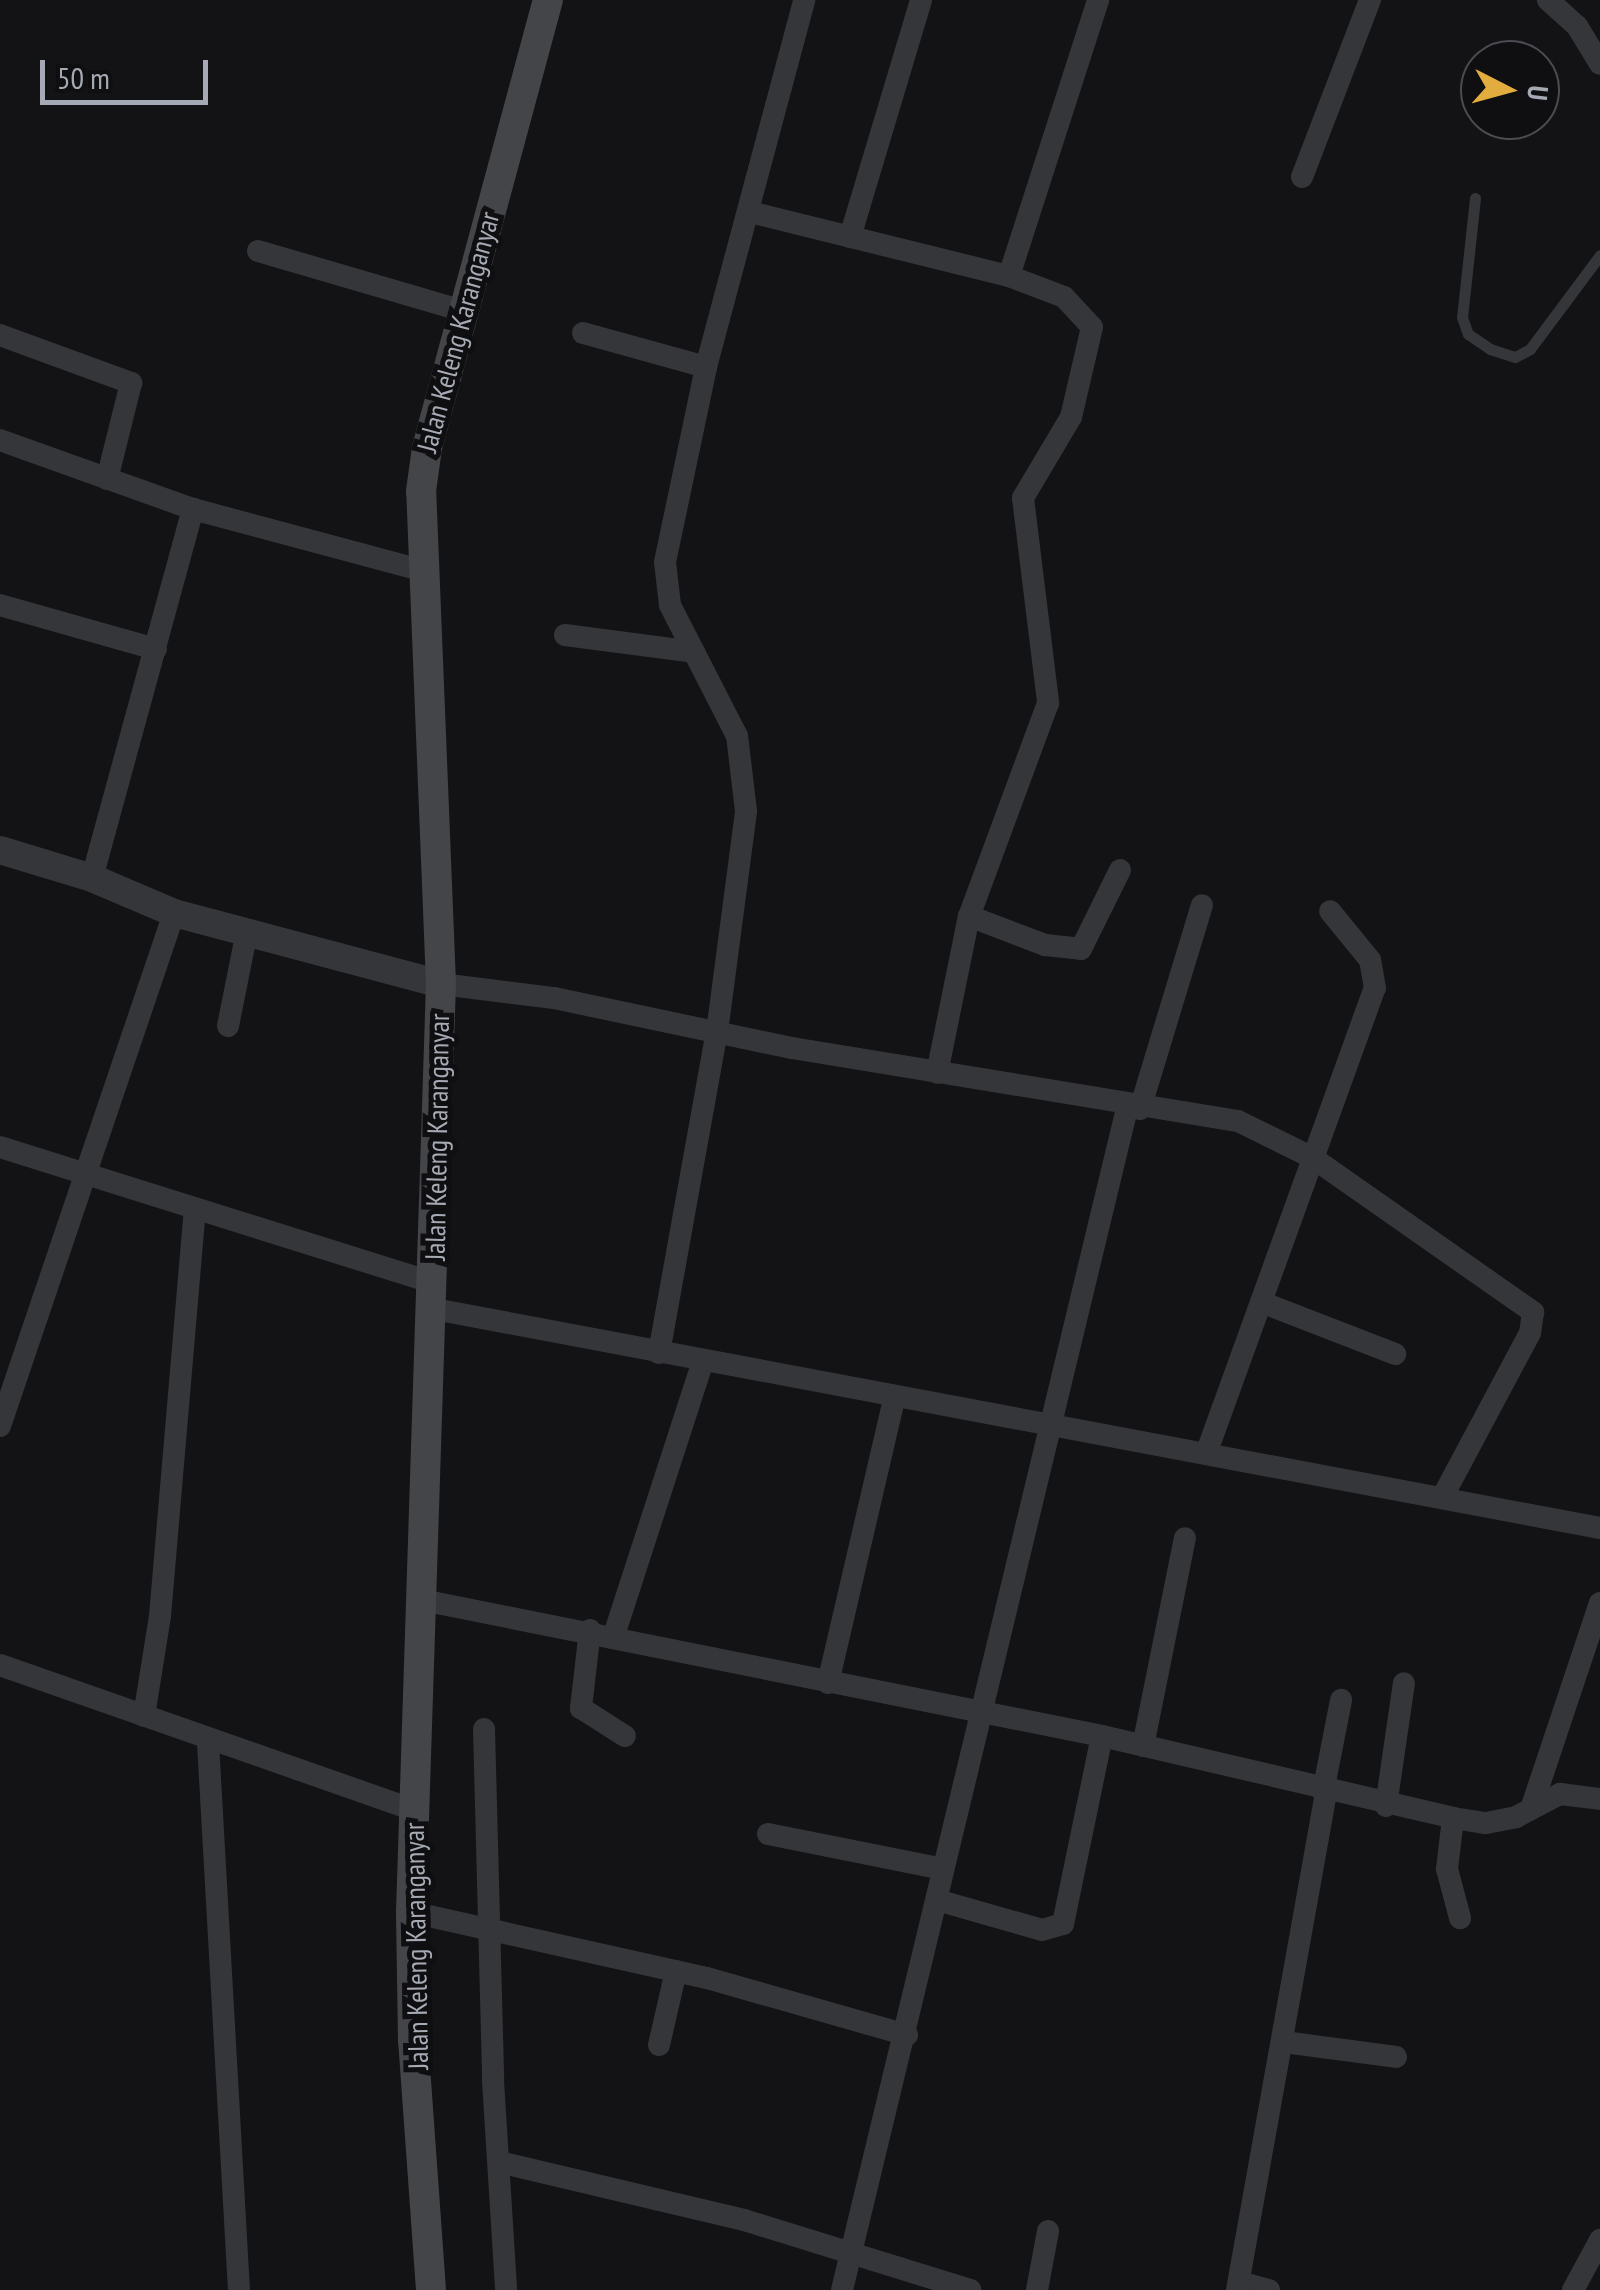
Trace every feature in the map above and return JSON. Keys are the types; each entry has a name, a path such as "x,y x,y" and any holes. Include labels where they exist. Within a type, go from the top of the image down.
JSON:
{"main road":[{"name":"Jalan Keleng Karanganyar","path":"431,2290 412,2040 411,1912 434,1296 441,984 422,470 548,0"}],"street":[{"path":"850,237 921,0"},
{"path":"1008,276 1098,0"},
{"path":"1302,177 1370,0"},
{"path":"1548,0 1577,26 1600,64"},
{"path":"659,1353 717,1032 745,773 737,736 670,605 665,562 706,367 750,212 799,1"},
{"path":"750,212 1008,276 1081,309 1092,339 1064,432 1023,498 1048,704 969,916 936,1073"},
{"path":"258,252 463,310"},
{"path":"584,333 706,367"},
{"path":"0,335 132,383 107,478"},
{"path":"0,440 193,509 424,571"},
{"path":"92,878 193,509"},
{"path":"0,606 156,649"},
{"path":"565,635 694,652"},
{"path":"0,850 92,878 174,913 441,984 554,998 1134,1109 1238,1122 1313,1158 1533,1312 1530,1334 1442,1498"},
{"path":"969,916 1045,945 1081,950 1120,870"},
{"path":"842,2290 943,1869 985,1714 1051,1427 1134,1109 1202,905"},
{"path":"1206,1454 1375,988 1370,960 1330,911"},
{"path":"2,1411 90,1175 174,913"},
{"path":"228,1026 247,931"},
{"path":"0,1147 195,1210 510,1323 702,1364 895,1396 1600,1528"},
{"path":"144,1716 160,1616 195,1210"},
{"path":"1261,1302 1395,1354"},
{"path":"614,1635 702,1364"},
{"path":"828,1683 895,1396"},
{"path":"1143,1746 1185,1538"},
{"path":"422,1600 590,1630 828,1683 1102,1736 1324,1792 1453,1818 1486,1823 1516,1817 1560,1794 1600,1799"},
{"path":"1532,1806 1600,1603"},
{"path":"590,1630 581,1708 625,1736"},
{"path":"0,1665 208,1743 414,1810"},
{"path":"1386,1806 1404,1683"},
{"path":"1270,2290 1238,2286 1284,2042 1341,1700"},
{"path":"484,1729 506,2290"},
{"path":"937,1900 1042,1930 1062,1924 1102,1736"},
{"path":"208,1743 239,2290"},
{"path":"1453,1818 1447,1869 1460,1918"},
{"path":"768,1834 943,1869"},
{"path":"411,1912 676,1971 906,2036"},
{"path":"659,2045 676,1971"},
{"path":"1284,2042 1396,2057"},
{"path":"499,2162 655,2196 970,2290"},
{"path":"1037,2290 1048,2231"},
{"path":"1573,2290 1600,2240"}],"lane":[{"path":"1475,198 1462,318 1468,334 1490,349 1521,356 1600,255"}]}
